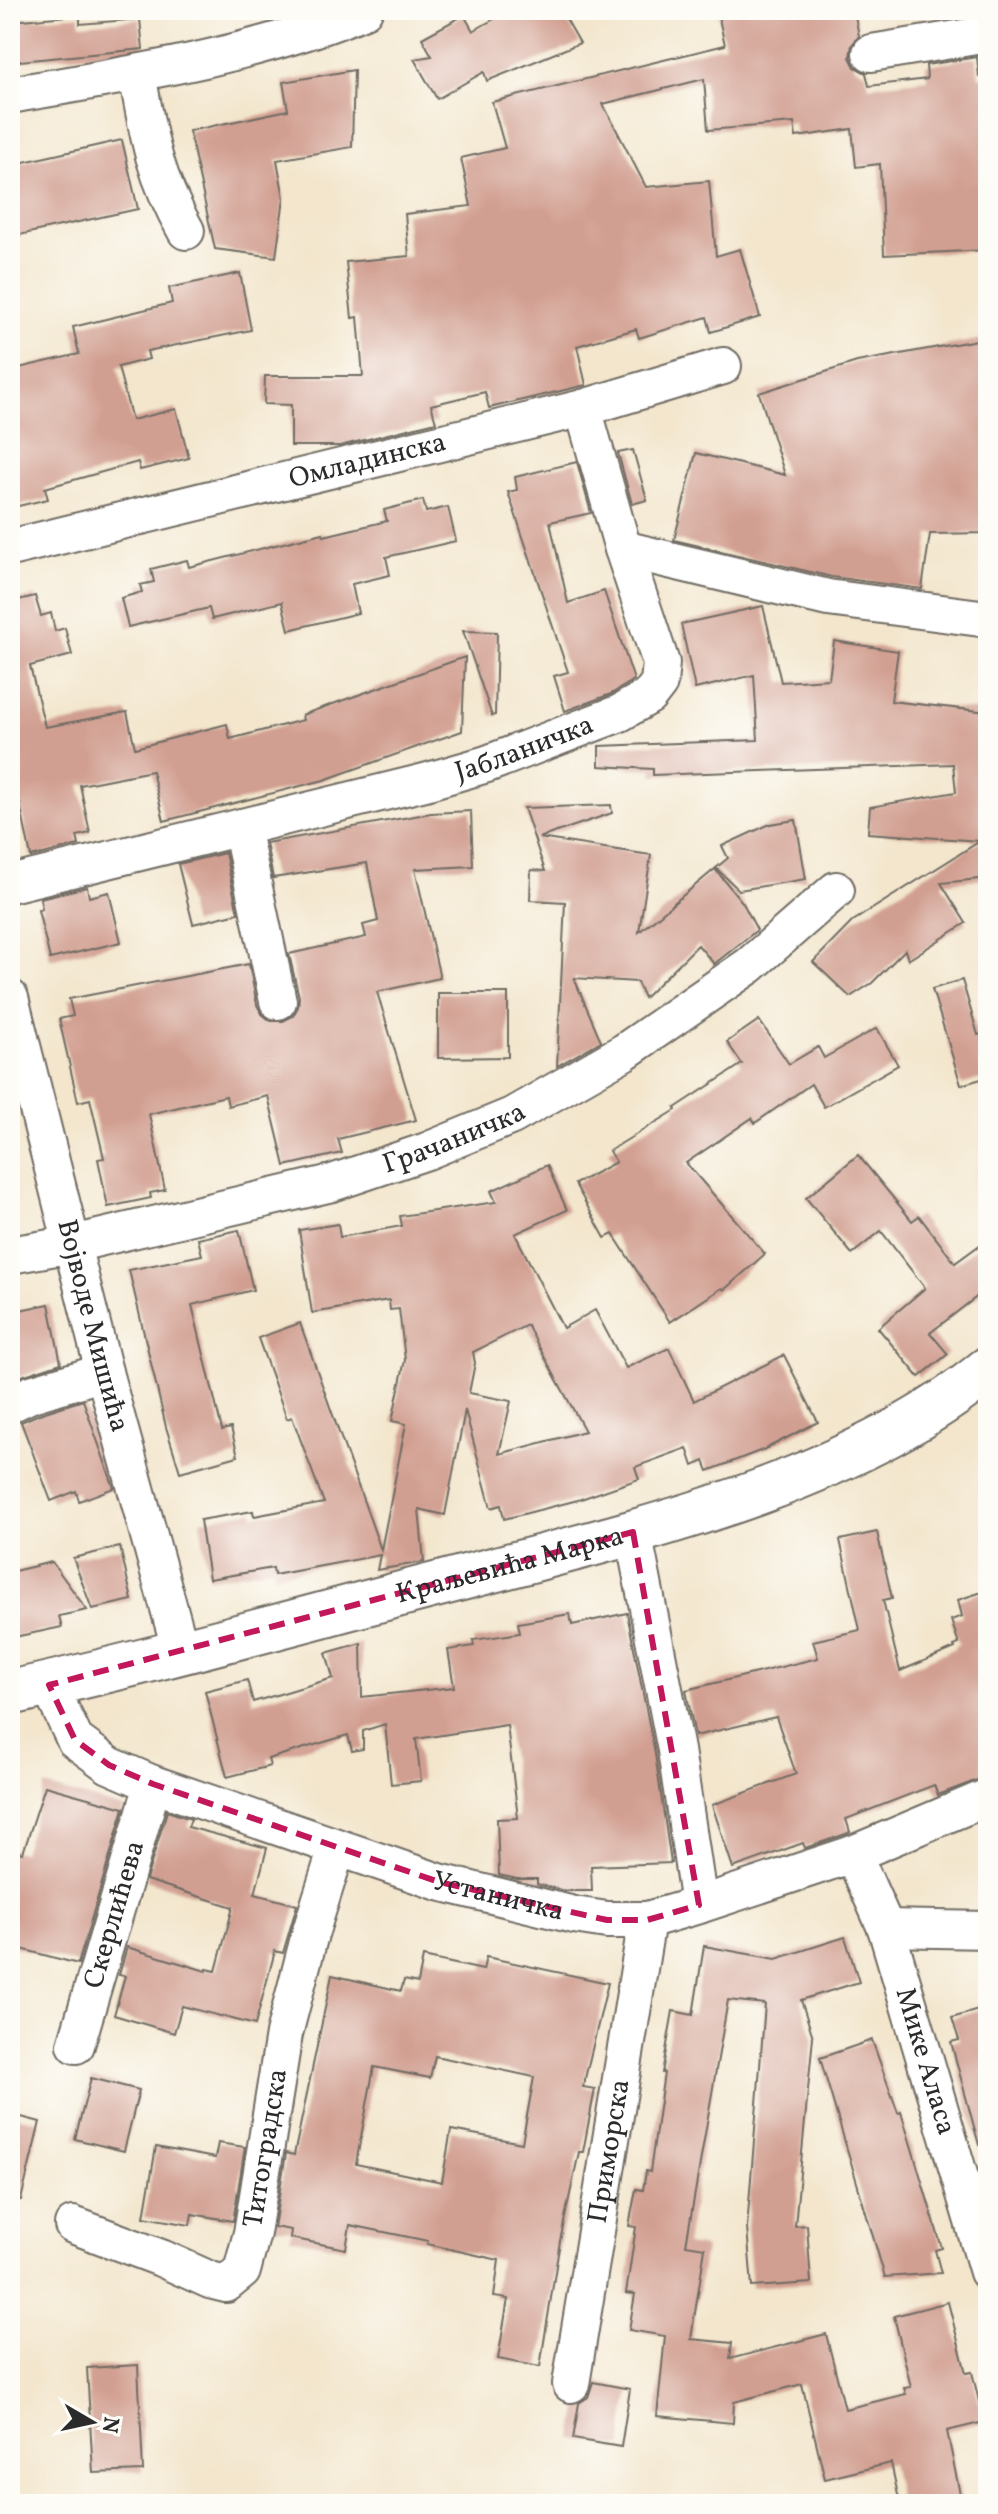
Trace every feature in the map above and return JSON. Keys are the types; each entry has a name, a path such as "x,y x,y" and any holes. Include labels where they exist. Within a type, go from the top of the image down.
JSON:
{"main road":[{"name":"Краљевића Марка","path":"29,1689 181,1652 633,1532 780,1483 869,1445 927,1414 987,1372"}],"street":[{"path":"10,95 137,73 280,39 331,24 364,10"},
{"path":"871,53 988,34"},
{"path":"137,73 154,164 168,199 186,231"},
{"name":"Омладинска","path":"10,548 583,408 723,366"},
{"name":"Јабланичка","path":"10,884 487,764 620,713 649,696 659,683 661,663 623,549 583,408"},
{"path":"623,549 828,598 988,619"},
{"path":"241,827 278,1001"},
{"name":"Грачаничка","path":"10,1255 73,1244 332,1183 427,1151 512,1116 624,1052 713,991 750,965 836,890"},
{"name":"Војводе Мишића","path":"10,998 104,1372 181,1652"},
{"path":"10,1404 31,1394 104,1372"},
{"path":"633,1532 676,1750 699,1905"},
{"name":"Устаничка","path":"29,1689 75,1740 109,1765 153,1784 439,1882 574,1915 607,1920 647,1920 699,1905 853,1854 988,1797"},
{"name":"Скерлићева","path":"76,2045 153,1784"},
{"name":"Титоградска","path":"73,2225 210,2280 226,2284 242,2271 252,2233 284,2034 337,1848"},
{"name":"Мике Аласа","path":"853,1854 886,1928 988,2272"},
{"name":"Приморска","path":"571,2384 647,1920"},
{"path":"886,1928 988,1930"}],"highlighted area":[{"path":"633,1532 699,1905 647,1920 607,1920 439,1882 153,1784 109,1765 75,1740 49,1685"}],"building":[{"path":"510,10 561,10 580,43 487,81 484,72 437,99 414,59 432,56 422,38 464,15 473,31"},
{"path":"717,10 854,10 859,36 852,45 850,57 855,67 866,73 869,86 927,79 926,65 977,57 979,77 988,76 988,250 884,255 880,164 856,167 852,129 796,137 794,123 708,130 704,79 603,104 646,187 709,181 716,256 740,249 760,317 711,332 707,317 639,338 636,329 577,346 586,385 489,408 485,392 431,405 436,422 340,446 291,446 291,405 264,404 265,376 363,376 358,317 352,318 346,262 409,256 405,214 471,206 461,158 505,148 492,102 725,45"},
{"path":"80,15 80,24 140,19 143,49 10,62 10,21"},
{"path":"354,70 352,147 277,160 284,198 276,257 215,249 189,131 288,110 283,82"},
{"path":"122,140 138,209 10,237 10,165"},
{"path":"240,273 251,330 147,351 149,359 118,367 132,420 176,409 189,458 140,470 138,462 45,488 48,499 10,508 10,370 79,354 73,327 172,303 169,288"},
{"path":"988,338 988,533 930,534 922,589 832,577 674,540 696,453 785,475 759,393 857,362"},
{"path":"633,450 647,500 632,504 618,453"},
{"path":"577,462 591,513 550,522 568,603 604,591 634,680 611,694 565,711 554,676 568,672 508,492 517,490 515,477"},
{"path":"423,500 426,512 448,507 456,541 386,557 390,575 352,584 358,613 289,630 282,602 212,619 209,608 128,627 121,598 142,592 140,585 154,582 151,569 187,560 189,567 323,533 324,536 387,521 384,510"},
{"path":"35,596 41,616 51,613 55,631 65,628 72,655 30,666 45,727 127,712 135,748 227,724 230,739 303,720 302,715 465,657 462,731 324,780 164,821 152,771 80,785 90,833 77,836 79,845 31,857 10,755 10,602"},
{"path":"763,606 781,682 829,679 834,641 898,651 891,701 988,712 988,878 941,883 966,923 908,960 905,950 872,983 850,997 813,962 853,921 980,841 868,833 870,807 956,792 953,764 653,775 653,769 599,766 599,746 758,740 754,675 695,689 681,624"},
{"path":"463,631 497,632 495,715 492,716"},
{"path":"611,805 612,813 539,838 651,855 639,932 715,869 743,903 757,930 714,964 698,945 644,998 637,982 574,978 601,1041 557,1066 565,902 530,900 531,870 545,871 524,808"},
{"path":"471,811 473,866 415,869 440,978 377,992 416,1120 338,1139 342,1153 285,1166 268,1096 228,1106 226,1096 149,1114 165,1190 150,1193 151,1198 108,1207 98,1159 104,1158 90,1099 78,1102 59,1019 73,1016 69,999 249,964 257,1005 262,1014 271,1021 283,1021 293,1016 299,997 289,954 366,937 363,925 378,921 367,863 273,878 266,843 431,813"},
{"path":"796,820 806,879 739,890 716,868 728,858 722,846 770,824"},
{"path":"225,853 238,913 193,924 178,864"},
{"path":"87,887 89,897 109,892 121,942 50,959 38,910 42,909 40,898"},
{"path":"962,980 978,1035 988,1032 988,1077 961,1085 932,989"},
{"path":"438,993 508,993 508,1057 438,1058"},
{"path":"759,1020 789,1064 818,1047 824,1058 877,1028 898,1065 824,1107 811,1084 755,1123 752,1118 686,1163 765,1254 724,1290 722,1288 670,1322 613,1234 605,1238 575,1184 616,1162 609,1151 742,1064 727,1042"},
{"path":"858,1155 912,1221 919,1216 955,1263 988,1239 988,1288 930,1333 948,1354 919,1377 878,1328 925,1288 881,1231 852,1254 806,1198"},
{"path":"547,1165 567,1210 515,1234 563,1328 595,1310 626,1368 669,1348 694,1401 784,1355 818,1422 765,1449 708,1471 704,1461 693,1466 687,1448 635,1467 639,1479 578,1500 504,1519 501,1505 491,1508 465,1410 445,1515 419,1509 424,1562 377,1570 380,1555 274,1575 273,1568 209,1579 200,1520 253,1511 254,1516 324,1503 292,1417 287,1419 258,1338 300,1323 381,1550 406,1424 392,1421 405,1360 399,1309 390,1310 389,1300 312,1313 299,1230 338,1224 340,1237 402,1226 400,1216 496,1202 491,1191","holes":["527,1325 585,1431 499,1454 511,1401 469,1393 475,1363 473,1352"]},
{"path":"239,1230 253,1290 192,1305 222,1430 231,1428 238,1456 180,1472 166,1427 129,1270 202,1255 198,1239"},
{"path":"49,1304 61,1363 16,1378 10,1345 10,1312"},
{"path":"83,1400 114,1488 79,1501 76,1491 51,1501 21,1422"},
{"path":"877,1532 892,1598 883,1600 900,1671 955,1648 959,1644 951,1620 962,1616 958,1600 988,1590 988,1776 938,1795 934,1785 846,1819 850,1832 846,1834 805,1848 803,1843 733,1868 712,1805 796,1774 776,1717 695,1736 686,1690 818,1658 813,1641 860,1630 840,1540"},
{"path":"120,1547 132,1600 92,1609 73,1558"},
{"path":"52,1562 87,1610 59,1616 62,1627 10,1638 10,1572"},
{"path":"627,1613 655,1754 671,1863 591,1866 592,1891 565,1891 537,1884 537,1879 499,1875 497,1819 518,1818 507,1725 416,1739 421,1781 391,1784 385,1724 363,1731 363,1749 352,1751 348,1735 268,1759 270,1766 227,1777 205,1691 247,1680 253,1702 333,1678 326,1653 361,1643 362,1697 454,1687 448,1650 474,1646 473,1640 520,1633 518,1623 570,1614 572,1625"},
{"path":"45,1786 124,1808 78,1964 10,1946 10,1850 23,1853"},
{"path":"167,1811 191,1819 188,1827 267,1848 255,1894 297,1905 283,1953 275,1951 255,2025 182,2006 174,2033 114,2015 125,1976 119,1975 127,1947 206,1971 216,1971 233,1907 146,1880"},
{"path":"845,1937 859,1982 801,2000 813,2037 795,2226 807,2225 811,2283 752,2287 747,2228 765,2004 728,2000 686,2245 705,2248 691,2339 732,2343 730,2359 826,2334 845,2409 906,2394 904,2388 911,2387 894,2316 948,2302 966,2373 972,2372 984,2422 947,2431 962,2504 900,2504 891,2463 825,2479 802,2384 734,2402 733,2423 657,2416 665,2336 629,2330 635,2294 626,2293 636,2227 629,2226 636,2189 643,2190 646,2171 650,2172 673,2011 693,2015 704,1946 776,1959"},
{"path":"423,1957 483,1970 486,1957 608,1983 583,2087 595,2089 583,2152 579,2152 560,2241 540,2367 498,2359 508,2299 494,2297 499,2260 350,2225 346,2249 290,2238 291,2230 274,2227 286,2153 294,2155 332,1975 401,1991 404,1980 418,1983","holes":["435,2056 534,2077 522,2143 451,2130 442,2182 356,2164 374,2067 430,2078"]},
{"path":"988,2007 988,2143 979,2145 951,2042 959,2040 952,2018"},
{"path":"872,2040 898,2113 901,2112 942,2248 935,2250 941,2273 885,2277 820,2058"},
{"path":"91,2078 139,2090 124,2151 75,2139"},
{"path":"10,2114 40,2122 21,2200 10,2199"},
{"path":"218,2143 245,2147 233,2221 192,2214 190,2225 144,2217 156,2147 215,2158"},
{"path":"138,2365 143,2471 93,2473 87,2368"},
{"path":"593,2382 630,2389 621,2447 573,2439 579,2403 588,2397"}]}
